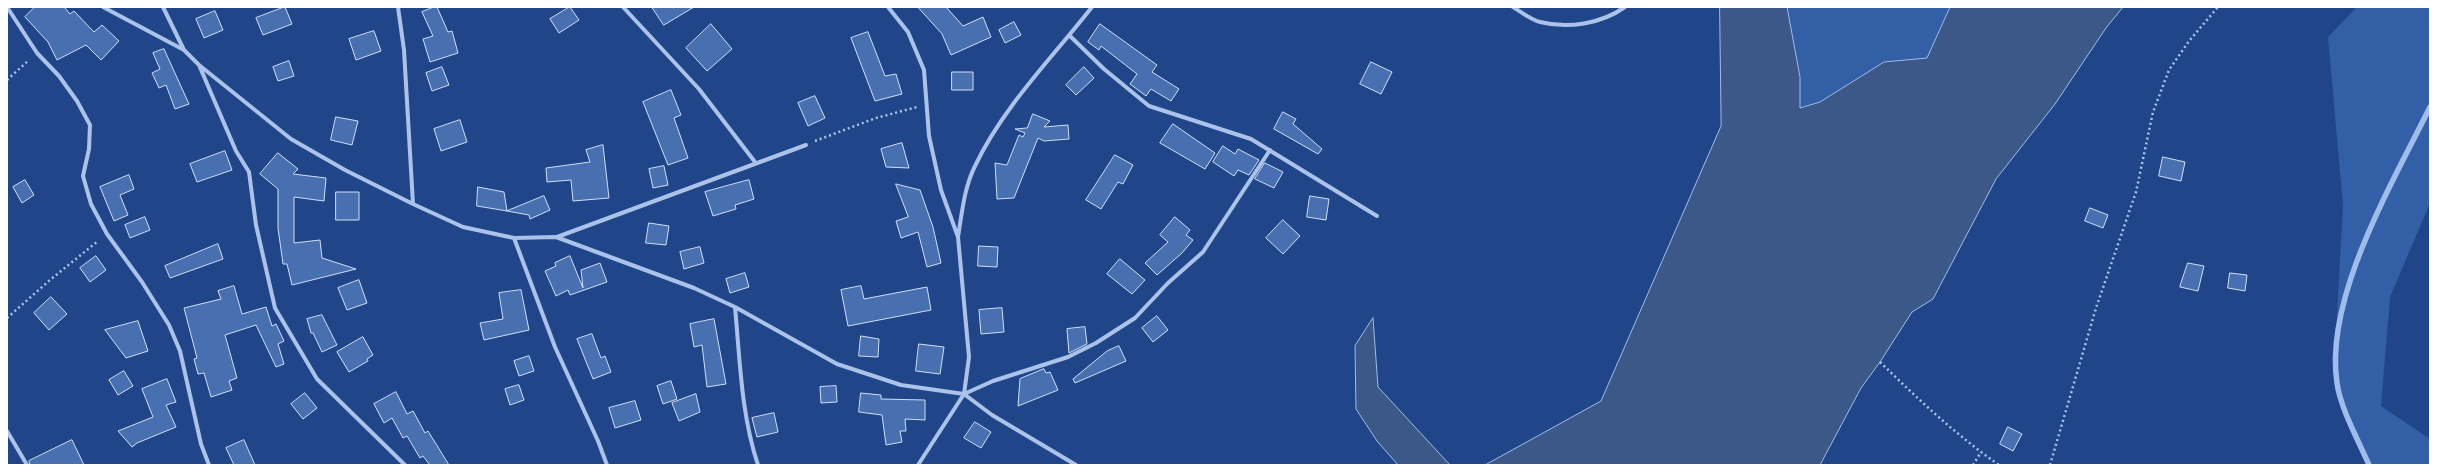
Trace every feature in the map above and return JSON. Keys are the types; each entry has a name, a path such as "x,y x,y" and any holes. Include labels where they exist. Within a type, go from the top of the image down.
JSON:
{"street":[{"path":"7,7 37,53 59,76 90,124 89,149 83,176 91,204 108,234 142,282 169,325 180,351 201,444 209,465"},
{"path":"103,7 184,50 199,65 291,139 345,170 463,227 514,238 556,237 755,162 806,145"},
{"path":"163,7 184,50"},
{"path":"398,7 404,50 413,204"},
{"path":"623,7 699,89 755,162"},
{"path":"888,7 908,32 924,70 929,136 941,190 958,237"},
{"path":"918,465 964,394 969,357 958,237 965,194 974,167 996,126 1092,7"},
{"path":"1513,7 1538,22 1574,25 1612,16 1625,7"},
{"path":"1070,36 1104,69 1149,106 1251,138 1377,216"},
{"path":"199,65 233,143 249,172 256,225 275,308 317,379 405,465"},
{"path":"964,394 993,381 1068,356 1096,343 1135,318 1168,283 1203,252 1270,150"},
{"path":"556,237 694,288 735,307 837,364 900,385 964,394 992,415 1076,465"},
{"path":"514,238 555,347 598,441 607,465"},
{"path":"735,307 744,406 750,442 758,465"},
{"path":"7,432 26,465"}],"path":[{"path":"2050,465 2096,308 2136,192 2153,112 2169,70 2189,40 2218,7"},
{"path":"7,80 37,53"},
{"path":"806,145 876,118 926,105"},
{"path":"7,318 50,280 108,234"},
{"path":"1880,362 1926,406 1981,452 1999,465"},
{"path":"1973,465 1981,452"}],"shaded area":[{"path":"1720,7 1787,7 1800,77 1800,108 1820,102 1884,62 1927,58 1950,7 2123,7 2106,28 2055,104 1996,179 1933,299 1912,312 1880,362 1861,388 1820,465 1485,465 1601,401 1721,126"},
{"path":"1787,7 1950,7 1927,58 1884,62 1820,102 1800,108 1800,77"},
{"path":"2357,7 2430,7 2430,203 2390,297 2381,406 2430,439 2430,465 2369,465 2337,383 2336,333 2343,205 2328,37"},
{"path":"1373,318 1378,387 1450,465 1398,465 1377,441 1356,409 1355,346"}],"building":[{"path":"35,7 64,7 70,14 74,11 94,32 102,25 119,41 101,60 86,45 57,60 48,42 25,17"},
{"path":"285,7 292,24 263,35 256,18"},
{"path":"437,7 448,32 452,31 458,53 430,62 423,39 433,36 422,12"},
{"path":"570,7 579,20 559,33 550,19"},
{"path":"652,7 694,7 664,25"},
{"path":"918,7 946,7 963,26 983,17 991,37 951,55 942,34"},
{"path":"215,11 223,30 204,38 196,19"},
{"path":"1014,22 1021,35 1005,43 999,30"},
{"path":"711,24 732,49 707,71 686,48"},
{"path":"1100,24 1157,65 1152,72 1179,89 1171,101 1151,89 1146,96 1130,84 1137,74 1101,46 1099,50 1088,42"},
{"path":"374,31 381,51 356,60 349,39"},
{"path":"868,32 885,76 896,74 902,94 875,101 851,38"},
{"path":"164,49 189,104 175,109 166,85 159,88 152,73 160,69 153,53"},
{"path":"289,61 294,76 278,81 273,67"},
{"path":"1371,62 1392,72 1381,94 1360,84"},
{"path":"442,67 449,85 432,91 426,73"},
{"path":"1084,67 1094,78 1076,95 1066,85"},
{"path":"952,72 973,72 973,90 952,90"},
{"path":"671,90 681,115 674,118 688,158 668,165 643,102"},
{"path":"815,96 825,118 808,126 798,103"},
{"path":"1283,112 1296,119 1293,124 1322,149 1318,154 1274,129"},
{"path":"1033,114 1050,121 1044,127 1068,125 1069,139 1044,141 1038,138 1014,198 997,199 995,163 1007,165 1019,135 1023,137 1025,133 1015,129 1027,128"},
{"path":"336,117 358,121 352,145 331,140"},
{"path":"460,120 467,142 441,151 434,129"},
{"path":"1173,124 1215,153 1205,169 1160,143"},
{"path":"902,143 909,168 886,167 881,149"},
{"path":"603,145 609,198 573,201 571,180 547,182 546,168 590,162 586,150"},
{"path":"1223,146 1235,154 1238,149 1259,160 1249,175 1238,170 1234,176 1213,162"},
{"path":"225,151 232,170 197,182 190,164"},
{"path":"278,153 298,169 293,174 326,178 324,201 294,197 294,243 320,240 322,258 356,269 292,285 287,264 283,264 278,228 278,189 260,174"},
{"path":"1115,155 1133,165 1123,184 1118,182 1101,209 1086,200"},
{"path":"2163,157 2185,162 2181,181 2159,176"},
{"path":"1265,163 1283,172 1274,188 1255,179"},
{"path":"664,166 668,185 653,188 649,169"},
{"path":"129,175 134,189 120,195 128,215 114,221 100,187"},
{"path":"25,180 34,195 22,203 13,187"},
{"path":"749,180 754,199 735,205 736,209 713,216 705,192"},
{"path":"896,184 920,190 933,227 941,263 927,267 918,232 901,238 896,221 908,217"},
{"path":"478,187 504,192 507,211 477,206"},
{"path":"336,192 359,192 359,220 336,220"},
{"path":"544,196 550,210 530,219 529,215 507,211"},
{"path":"1310,196 1329,199 1326,220 1307,217"},
{"path":"2090,208 2108,215 2103,228 2085,221"},
{"path":"145,217 150,230 130,238 125,225"},
{"path":"1175,217 1190,230 1186,235 1193,240 1182,253 1157,275 1145,263 1168,242 1160,235"},
{"path":"1283,220 1300,236 1283,254 1266,238"},
{"path":"649,223 669,226 666,245 646,243"},
{"path":"218,244 223,259 170,278 165,266"},
{"path":"979,246 998,247 997,267 978,266"},
{"path":"700,247 704,263 684,269 680,252"},
{"path":"96,256 106,270 90,282 80,268"},
{"path":"570,256 583,288 581,270 600,263 607,282 570,295 568,290 556,296 545,271 556,266 555,263"},
{"path":"1120,259 1145,280 1132,294 1107,274"},
{"path":"2188,263 2204,266 2198,291 2180,287"},
{"path":"745,273 749,287 730,293 726,279"},
{"path":"2230,273 2247,275 2245,291 2228,288"},
{"path":"359,280 367,303 347,310 338,288"},
{"path":"234,286 242,314 266,307 272,326 276,324 284,341 278,344 284,364 276,367 256,325 225,335 237,378 229,381 232,390 211,397 204,373 198,374 194,359 197,358 184,308 221,299 218,291"},
{"path":"861,286 864,299 927,287 931,310 848,326 841,290"},
{"path":"521,290 529,330 484,340 480,323 503,319 499,293"},
{"path":"51,297 67,314 49,330 34,313"},
{"path":"1002,308 1004,332 981,334 979,310"},
{"path":"322,315 337,345 322,352 313,333 311,333 307,319"},
{"path":"1157,316 1168,330 1153,342 1142,328"},
{"path":"714,319 726,384 707,387 702,345 694,347 690,324"},
{"path":"138,321 148,351 126,358 105,330"},
{"path":"1085,327 1087,344 1069,353 1067,329"},
{"path":"592,334 601,358 605,356 611,372 593,379 577,339"},
{"path":"861,336 879,339 878,357 859,356"},
{"path":"363,337 373,355 367,359 368,361 349,372 337,352"},
{"path":"919,344 944,347 940,374 916,371"},
{"path":"1119,346 1126,361 1075,383 1073,379 1107,351"},
{"path":"529,356 534,371 519,376 514,361"},
{"path":"1044,369 1046,373 1050,372 1058,390 1018,406 1020,379"},
{"path":"124,371 133,386 118,395 109,380"},
{"path":"167,379 176,402 166,405 176,427 137,443 132,447 118,431 153,417 142,389"},
{"path":"671,381 677,399 663,404 657,386"},
{"path":"519,385 524,400 510,405 505,389"},
{"path":"836,386 837,402 821,403 820,387"},
{"path":"396,392 407,414 413,411 425,433 428,431 449,465 430,465 423,456 420,458 407,436 403,438 392,418 384,423 374,404"},
{"path":"305,393 317,408 303,419 291,404"},
{"path":"861,393 881,395 881,399 925,400 925,420 905,419 906,431 900,431 902,442 886,445 882,415 859,412"},
{"path":"696,394 700,412 679,421 672,403"},
{"path":"635,401 641,420 615,428 609,408"},
{"path":"774,413 778,432 757,437 752,418"},
{"path":"975,422 991,432 981,448 964,438"},
{"path":"2008,427 2022,434 2013,451 2000,444"},
{"path":"72,440 84,465 30,465 29,461"},
{"path":"244,440 255,465 234,465 226,448"}],"waterway":[{"path":"2369,465 2342,403 2337,383 2336,350 2341,315 2351,278 2365,241 2381,205 2430,107"}]}
